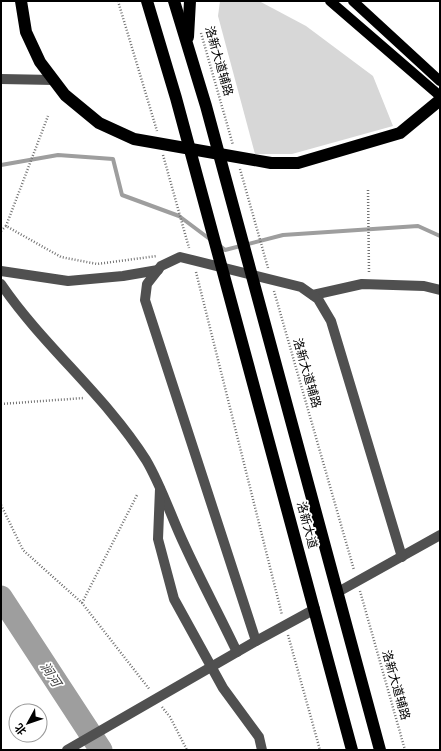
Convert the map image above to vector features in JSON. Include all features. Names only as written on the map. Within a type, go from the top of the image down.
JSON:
[{"type":"highway","points":[[21,1],[26,32],[40,62],[65,95],[99,123],[134,139],[271,163],[298,163],[400,133],[440,100]]},
{"type":"highway","name":"洛新大道","points":[[147,1],[176,98],[352,750]]},
{"type":"highway","name":"洛新大道","points":[[174,1],[206,106],[263,312],[380,750]]},
{"type":"highway","points":[[188,46],[190,1]]},
{"type":"main road","points":[[330,1],[440,96]]},
{"type":"main road","points":[[353,1],[440,81]]},
{"type":"street","points":[[1,79],[54,80]]},
{"type":"street","points":[[256,641],[145,300],[147,284],[161,266],[180,257],[302,286],[318,299],[331,321],[402,557]]},
{"type":"street","points":[[1,271],[68,281],[123,276],[158,270]]},
{"type":"street","points":[[1,284],[40,332],[98,397],[136,447],[160,485],[184,545],[234,654]]},
{"type":"street","points":[[313,295],[362,284],[424,286],[440,290]]},
{"type":"street","points":[[160,485],[158,539],[174,599],[223,688],[259,737],[262,750]]},
{"type":"street","points":[[338,592],[440,535]]},
{"type":"street","points":[[68,750],[256,641],[315,609]]},
{"type":"path","points":[[118,1],[158,134]]},
{"type":"path","name":"洛新大道辅路","points":[[200,30],[234,148]]},
{"type":"path","points":[[1,231],[6,226],[48,116]]},
{"type":"path","points":[[162,149],[191,256]]},
{"type":"path","points":[[238,163],[269,271]]},
{"type":"path","points":[[368,190],[369,265]]},
{"type":"path","points":[[6,226],[61,257],[97,264],[157,256],[170,261]]},
{"type":"path","points":[[195,271],[204,301],[285,626],[320,750]]},
{"type":"path","name":"洛新大道辅路","points":[[273,286],[405,750]]},
{"type":"path","points":[[1,404],[98,397]]},
{"type":"path","points":[[82,603],[136,496]]},
{"type":"path","points":[[1,505],[23,550],[82,603],[152,693]]},
{"type":"path","points":[[161,705],[170,717],[187,750]]},
{"type":"shaded area","points":[[220,1],[259,1],[306,26],[373,76],[393,126],[292,154],[255,154],[218,16]]},
{"type":"waterway","points":[[1,165],[58,155],[113,159],[122,195],[179,216],[211,240]]},
{"type":"waterway","points":[[219,245],[225,250],[283,235],[418,226],[440,236]]},
{"type":"waterway","name":"涧河","points":[[1,597],[101,750]]}]
